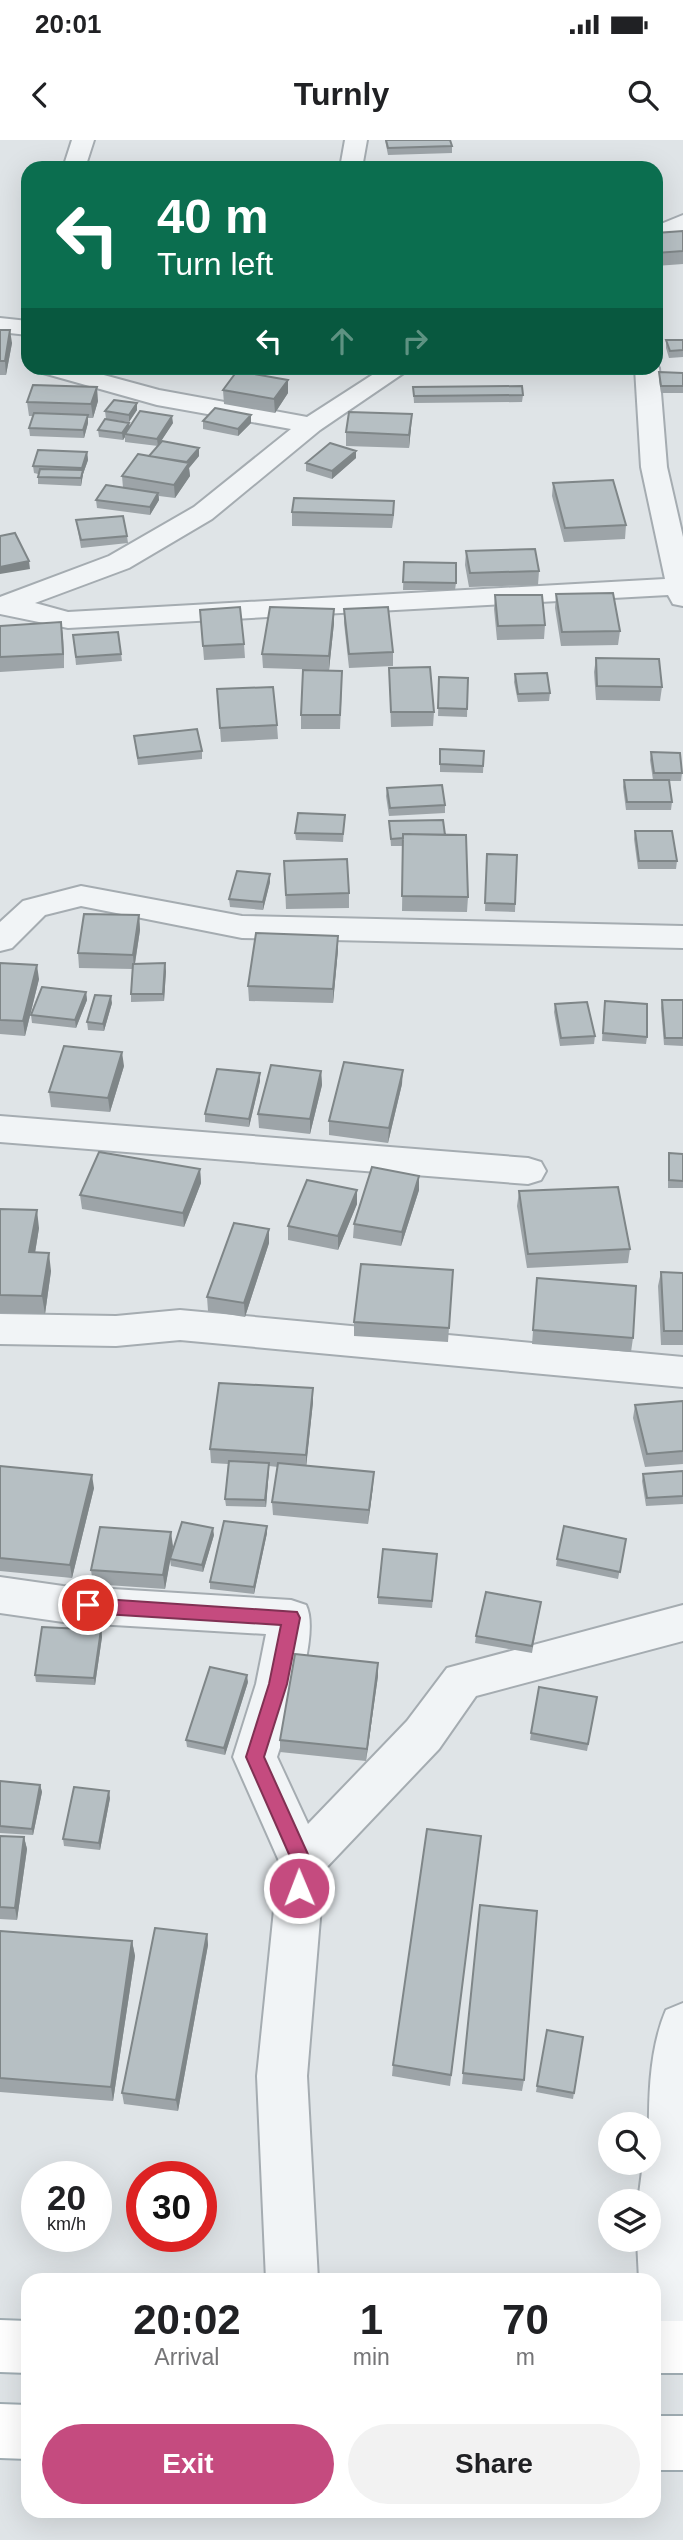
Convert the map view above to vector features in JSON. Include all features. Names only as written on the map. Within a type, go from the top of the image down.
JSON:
[{"type":"main road","points":[[0,2346],[21,2347]]},
{"type":"main road","points":[[0,2431],[21,2432]]},
{"type":"main road","points":[[661,2443],[683,2443]]},
{"type":"street","points":[[76,161],[83,140]]},
{"type":"street","points":[[352,161],[356,140]]},
{"type":"street","points":[[663,231],[683,222]]},
{"type":"street","points":[[0,325],[21,327]]},
{"type":"street","points":[[77,375],[157,397],[311,425]]},
{"type":"street","points":[[3,605],[119,562],[203,513],[311,425],[389,375]]},
{"type":"street","points":[[3,605],[68,620],[681,592],[654,467],[647,375]]},
{"type":"street","points":[[0,940],[33,908],[81,896],[242,927],[683,937]]},
{"type":"street","points":[[0,1129],[528,1171]]},
{"type":"street","points":[[0,1329],[116,1331],[180,1325],[683,1372]]},
{"type":"street","points":[[0,1595],[62,1604],[291,1618],[278,1684],[255,1757],[302,1861],[282,2076],[292,2273]]},
{"type":"street","points":[[302,1861],[423,1735],[462,1681],[683,1623]]},
{"type":"street","points":[[668,2347],[662,2214],[683,2026]]},
{"type":"building","points":[[386,140],[450,140],[452,146],[388,148]]},
{"type":"building","points":[[683,231],[683,251],[663,252],[663,232]]},
{"type":"building","points":[[0,330],[10,330],[5,361],[0,361]]},
{"type":"building","points":[[666,340],[683,340],[683,350],[670,351]]},
{"type":"building","points":[[663,372],[683,373],[683,386],[661,386],[659,375],[663,375]]},
{"type":"building","points":[[234,375],[260,375],[288,380],[274,399],[223,390]]},
{"type":"building","points":[[33,385],[97,387],[91,404],[27,402]]},
{"type":"building","points":[[522,386],[523,395],[414,396],[413,387]]},
{"type":"building","points":[[114,400],[137,403],[129,415],[105,411]]},
{"type":"building","points":[[215,408],[251,415],[238,429],[203,421]]},
{"type":"building","points":[[140,411],[172,416],[157,439],[125,434]]},
{"type":"building","points":[[349,412],[412,414],[409,435],[346,432]]},
{"type":"building","points":[[34,413],[88,415],[83,430],[29,428]]},
{"type":"building","points":[[105,419],[129,423],[122,433],[98,430]]},
{"type":"building","points":[[162,441],[199,448],[187,462],[149,456]]},
{"type":"building","points":[[330,443],[356,451],[332,471],[306,463]]},
{"type":"building","points":[[38,450],[87,452],[82,468],[33,466]]},
{"type":"building","points":[[138,454],[189,463],[174,485],[122,476]]},
{"type":"building","points":[[40,469],[83,470],[81,478],[38,477]]},
{"type":"building","points":[[613,480],[626,525],[565,528],[553,483]]},
{"type":"building","points":[[106,485],[158,493],[150,507],[96,500]]},
{"type":"building","points":[[294,498],[394,501],[393,515],[292,512]]},
{"type":"building","points":[[123,516],[127,536],[81,540],[76,520]]},
{"type":"building","points":[[15,533],[29,561],[0,567],[0,536]]},
{"type":"building","points":[[535,549],[539,571],[470,573],[466,551]]},
{"type":"building","points":[[404,562],[456,563],[456,583],[403,582]]},
{"type":"building","points":[[613,593],[620,631],[562,632],[556,594]]},
{"type":"building","points":[[495,595],[542,595],[545,625],[498,626]]},
{"type":"building","points":[[240,607],[244,644],[203,646],[200,610]]},
{"type":"building","points":[[270,607],[334,609],[329,656],[262,654]]},
{"type":"building","points":[[388,607],[393,652],[349,654],[344,609]]},
{"type":"building","points":[[61,622],[63,654],[0,657],[0,626]]},
{"type":"building","points":[[118,632],[121,654],[76,657],[73,635]]},
{"type":"building","points":[[596,658],[659,659],[662,687],[597,686]]},
{"type":"building","points":[[430,667],[434,712],[391,712],[389,668]]},
{"type":"building","points":[[303,670],[342,671],[340,715],[301,715]]},
{"type":"building","points":[[547,673],[550,693],[518,694],[515,674]]},
{"type":"building","points":[[439,677],[468,678],[467,709],[438,708]]},
{"type":"building","points":[[273,687],[277,725],[220,728],[217,689]]},
{"type":"building","points":[[197,729],[202,751],[138,758],[134,736]]},
{"type":"building","points":[[440,749],[484,751],[483,766],[440,764]]},
{"type":"building","points":[[651,752],[680,753],[682,773],[654,773]]},
{"type":"building","points":[[624,780],[669,780],[672,802],[627,802]]},
{"type":"building","points":[[442,785],[445,805],[390,808],[387,788]]},
{"type":"building","points":[[298,813],[345,815],[343,834],[295,833]]},
{"type":"building","points":[[443,820],[445,835],[403,834],[403,838],[391,839],[389,821]]},
{"type":"building","points":[[635,831],[672,831],[677,861],[639,861]]},
{"type":"building","points":[[403,834],[466,835],[468,897],[402,896]]},
{"type":"building","points":[[487,854],[517,855],[515,904],[485,903]]},
{"type":"building","points":[[347,859],[349,893],[286,895],[284,861]]},
{"type":"building","points":[[237,871],[270,874],[263,902],[229,899]]},
{"type":"building","points":[[84,914],[139,915],[133,955],[78,953]]},
{"type":"building","points":[[256,933],[338,936],[333,989],[248,986]]},
{"type":"building","points":[[0,963],[37,965],[23,1021],[0,1020]]},
{"type":"building","points":[[165,963],[163,994],[131,994],[133,964]]},
{"type":"building","points":[[42,987],[86,992],[75,1020],[31,1015]]},
{"type":"building","points":[[95,995],[111,996],[103,1024],[87,1022]]},
{"type":"building","points":[[662,1000],[683,1000],[683,1038],[665,1038]]},
{"type":"building","points":[[605,1001],[647,1004],[647,1037],[603,1033]]},
{"type":"building","points":[[587,1002],[595,1036],[561,1038],[555,1004]]},
{"type":"building","points":[[64,1046],[122,1052],[108,1098],[49,1092]]},
{"type":"building","points":[[344,1062],[403,1070],[389,1128],[329,1121]]},
{"type":"building","points":[[271,1065],[321,1071],[310,1119],[258,1114]]},
{"type":"building","points":[[217,1069],[260,1073],[249,1119],[205,1114]]},
{"type":"building","points":[[99,1152],[200,1169],[183,1213],[80,1195]]},
{"type":"building","points":[[669,1153],[683,1154],[683,1181],[669,1180]]},
{"type":"building","points":[[372,1167],[419,1176],[402,1232],[354,1224]]},
{"type":"building","points":[[307,1180],[357,1190],[338,1236],[288,1226]]},
{"type":"building","points":[[618,1187],[630,1249],[528,1254],[519,1191]]},
{"type":"building","points":[[0,1209],[37,1210],[29,1252],[49,1253],[42,1296],[0,1295]]},
{"type":"building","points":[[234,1223],[269,1229],[244,1303],[207,1297]]},
{"type":"building","points":[[361,1264],[453,1270],[449,1328],[354,1322]]},
{"type":"building","points":[[661,1272],[683,1273],[683,1331],[664,1331]]},
{"type":"building","points":[[537,1278],[636,1286],[633,1338],[533,1330]]},
{"type":"building","points":[[219,1383],[313,1388],[306,1455],[210,1449]]},
{"type":"building","points":[[683,1401],[683,1451],[647,1454],[635,1405]]},
{"type":"building","points":[[229,1461],[269,1463],[265,1500],[225,1499]]},
{"type":"building","points":[[278,1463],[374,1472],[369,1510],[272,1502]]},
{"type":"building","points":[[0,1466],[92,1475],[70,1565],[0,1558]]},
{"type":"building","points":[[683,1471],[683,1496],[647,1498],[643,1474]]},
{"type":"building","points":[[224,1521],[267,1526],[254,1587],[210,1582]]},
{"type":"building","points":[[182,1522],[213,1528],[202,1565],[170,1559]]},
{"type":"building","points":[[564,1526],[626,1539],[620,1572],[557,1559]]},
{"type":"building","points":[[100,1527],[171,1532],[163,1575],[91,1570]]},
{"type":"building","points":[[383,1549],[437,1554],[432,1601],[378,1597]]},
{"type":"building","points":[[486,1592],[541,1602],[532,1646],[476,1636]]},
{"type":"building","points":[[42,1627],[101,1630],[94,1678],[35,1675]]},
{"type":"building","points":[[295,1654],[378,1663],[367,1749],[280,1740]]},
{"type":"building","points":[[210,1667],[247,1675],[224,1748],[186,1740]]},
{"type":"building","points":[[539,1687],[597,1697],[588,1744],[531,1733]]},
{"type":"building","points":[[0,1781],[40,1785],[32,1829],[0,1826]]},
{"type":"building","points":[[74,1787],[109,1791],[99,1843],[63,1839]]},
{"type":"building","points":[[427,1829],[481,1836],[451,2075],[393,2065]]},
{"type":"building","points":[[0,1836],[24,1837],[15,1908],[0,1907]]},
{"type":"building","points":[[480,1905],[537,1911],[524,2080],[463,2073]]},
{"type":"building","points":[[155,1928],[207,1934],[176,2100],[122,2093]]},
{"type":"building","points":[[0,1931],[132,1941],[111,2087],[0,2078]]},
{"type":"building","points":[[547,2030],[583,2037],[574,2093],[537,2086]]},
{"type":"route","points":[[88,1605],[291,1618],[278,1684],[255,1757],[302,1861],[299,1888]]}]
